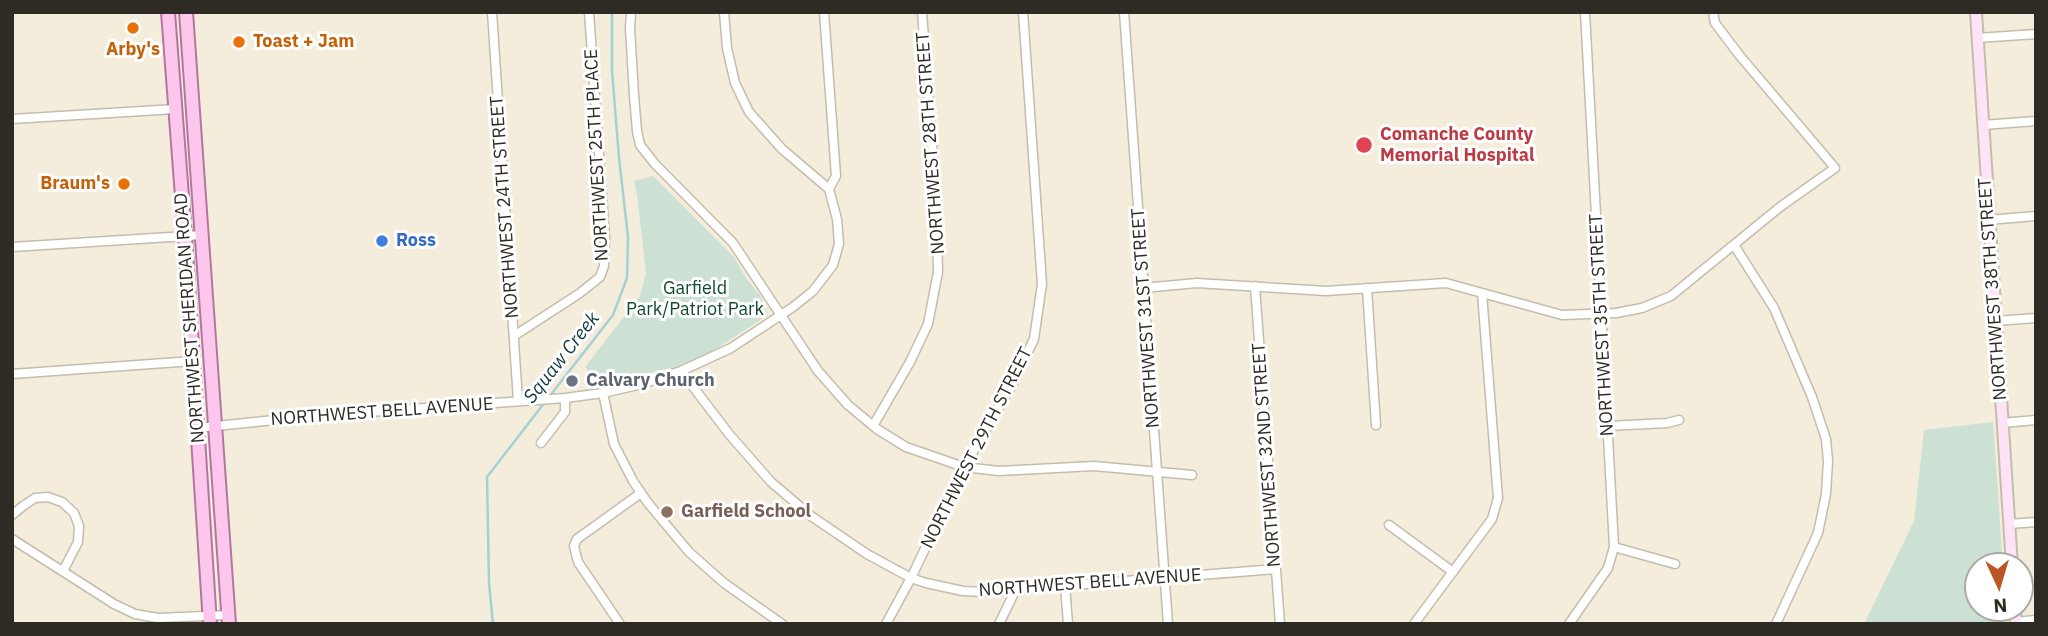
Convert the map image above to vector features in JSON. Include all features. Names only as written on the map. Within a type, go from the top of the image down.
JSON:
[{"type":"main road","name":"NORTHWEST SHERIDAN ROAD","points":[[168,12],[210,620]]},
{"type":"main road","name":"NORTHWEST SHERIDAN ROAD","points":[[186,12],[228,620]]},
{"type":"main road","name":"NORTHWEST 38TH STREET","points":[[1976,12],[2011,552]]},
{"type":"street","name":"NORTHWEST 24TH STREET","points":[[492,12],[518,401]]},
{"type":"street","name":"NORTHWEST 25TH PLACE","points":[[514,337],[580,293],[600,277],[604,266],[605,238],[589,12]]},
{"type":"street","points":[[631,12],[636,131],[640,145],[655,164],[733,243],[818,371],[848,405],[873,426],[906,447],[964,467],[999,471],[1094,466],[1192,475]]},
{"type":"street","points":[[681,370],[730,348],[813,291],[833,265],[839,244],[837,219],[828,189],[782,149],[749,112],[735,83],[727,48],[724,12]]},
{"type":"street","points":[[824,12],[836,176],[828,189]]},
{"type":"street","name":"NORTHWEST 28TH STREET","points":[[873,426],[910,362],[928,324],[938,272],[936,195],[922,12]]},
{"type":"street","name":"NORTHWEST 29TH STREET","points":[[886,624],[964,467],[1017,375],[1034,339],[1042,284],[1023,12]]},
{"type":"street","name":"NORTHWEST 31ST STREET","points":[[1124,12],[1168,624]]},
{"type":"street","name":"NORTHWEST 35TH STREET","points":[[1569,624],[1608,568],[1614,547],[1585,12]]},
{"type":"street","points":[[1143,288],[1197,283],[1326,291],[1446,283],[1562,315],[1616,313],[1642,308],[1671,296],[1780,207],[1835,168],[1740,56],[1715,23],[1713,12]]},
{"type":"street","points":[[1977,38],[2036,34]]},
{"type":"street","points":[[12,119],[175,109]]},
{"type":"street","points":[[1983,125],[2036,121]]},
{"type":"street","points":[[1988,220],[2036,216]]},
{"type":"street","points":[[12,247],[202,235]]},
{"type":"street","points":[[1734,245],[1774,308],[1812,397],[1826,439],[1826,494],[1818,533],[1776,624]]},
{"type":"street","name":"NORTHWEST 32ND STREET","points":[[1255,286],[1280,624]]},
{"type":"street","points":[[1367,288],[1376,425]]},
{"type":"street","points":[[1414,624],[1492,519],[1498,498],[1482,293]]},
{"type":"street","points":[[1995,321],[2036,318]]},
{"type":"street","points":[[12,374],[193,361]]},
{"type":"street","name":"NORTHWEST BELL AVENUE","points":[[197,428],[603,393],[642,384],[681,370],[771,482],[811,516],[867,554],[911,578],[963,591],[986,592],[1276,569]]},
{"type":"street","points":[[603,393],[614,444],[641,493],[689,552],[770,620],[782,624]]},
{"type":"street","points":[[541,443],[565,412],[561,398]]},
{"type":"street","points":[[1608,426],[1679,420]]},
{"type":"street","points":[[2002,423],[2036,420]]},
{"type":"street","points":[[620,624],[578,562],[574,546],[577,539],[641,493]]},
{"type":"street","points":[[12,515],[35,498],[62,502],[74,513],[79,526],[78,542],[63,571]]},
{"type":"street","points":[[2009,524],[2036,522]]},
{"type":"street","points":[[1389,525],[1453,572]]},
{"type":"street","points":[[12,540],[114,604],[135,614],[158,618],[228,620]]},
{"type":"street","points":[[1614,547],[1675,564]]},
{"type":"street","points":[[1065,586],[1068,624]]},
{"type":"street","points":[[999,624],[1016,589]]},
{"type":"street","points":[[2016,623],[2036,620]]},
{"type":"green space","name":"Garfield Park/Patriot Park","points":[[653,176],[734,257],[760,295],[768,315],[711,352],[679,366],[598,386],[585,367],[640,296],[646,273],[634,181]]},
{"type":"green space","points":[[1993,422],[2002,552],[1964,552],[1964,622],[2007,624],[1864,624],[1914,521],[1924,430]]},
{"type":"waterway","name":"Squaw Creek","points":[[549,397],[613,315],[627,278],[628,237],[612,70],[612,12]]},
{"type":"waterway","name":"Squaw Creek","points":[[493,624],[489,583],[487,477],[545,402]]},
{"type":"place","name":"Arby's","points":[[133,28]]},
{"type":"place","name":"Toast + Jam","points":[[239,42]]},
{"type":"place","name":"Comanche County Memorial Hospital","points":[[1364,145]]},
{"type":"place","name":"Braum's","points":[[124,184]]},
{"type":"place","name":"Ross","points":[[382,241]]},
{"type":"place","name":"Calvary Church","points":[[572,381]]},
{"type":"place","name":"Garfield School","points":[[667,512]]}]
